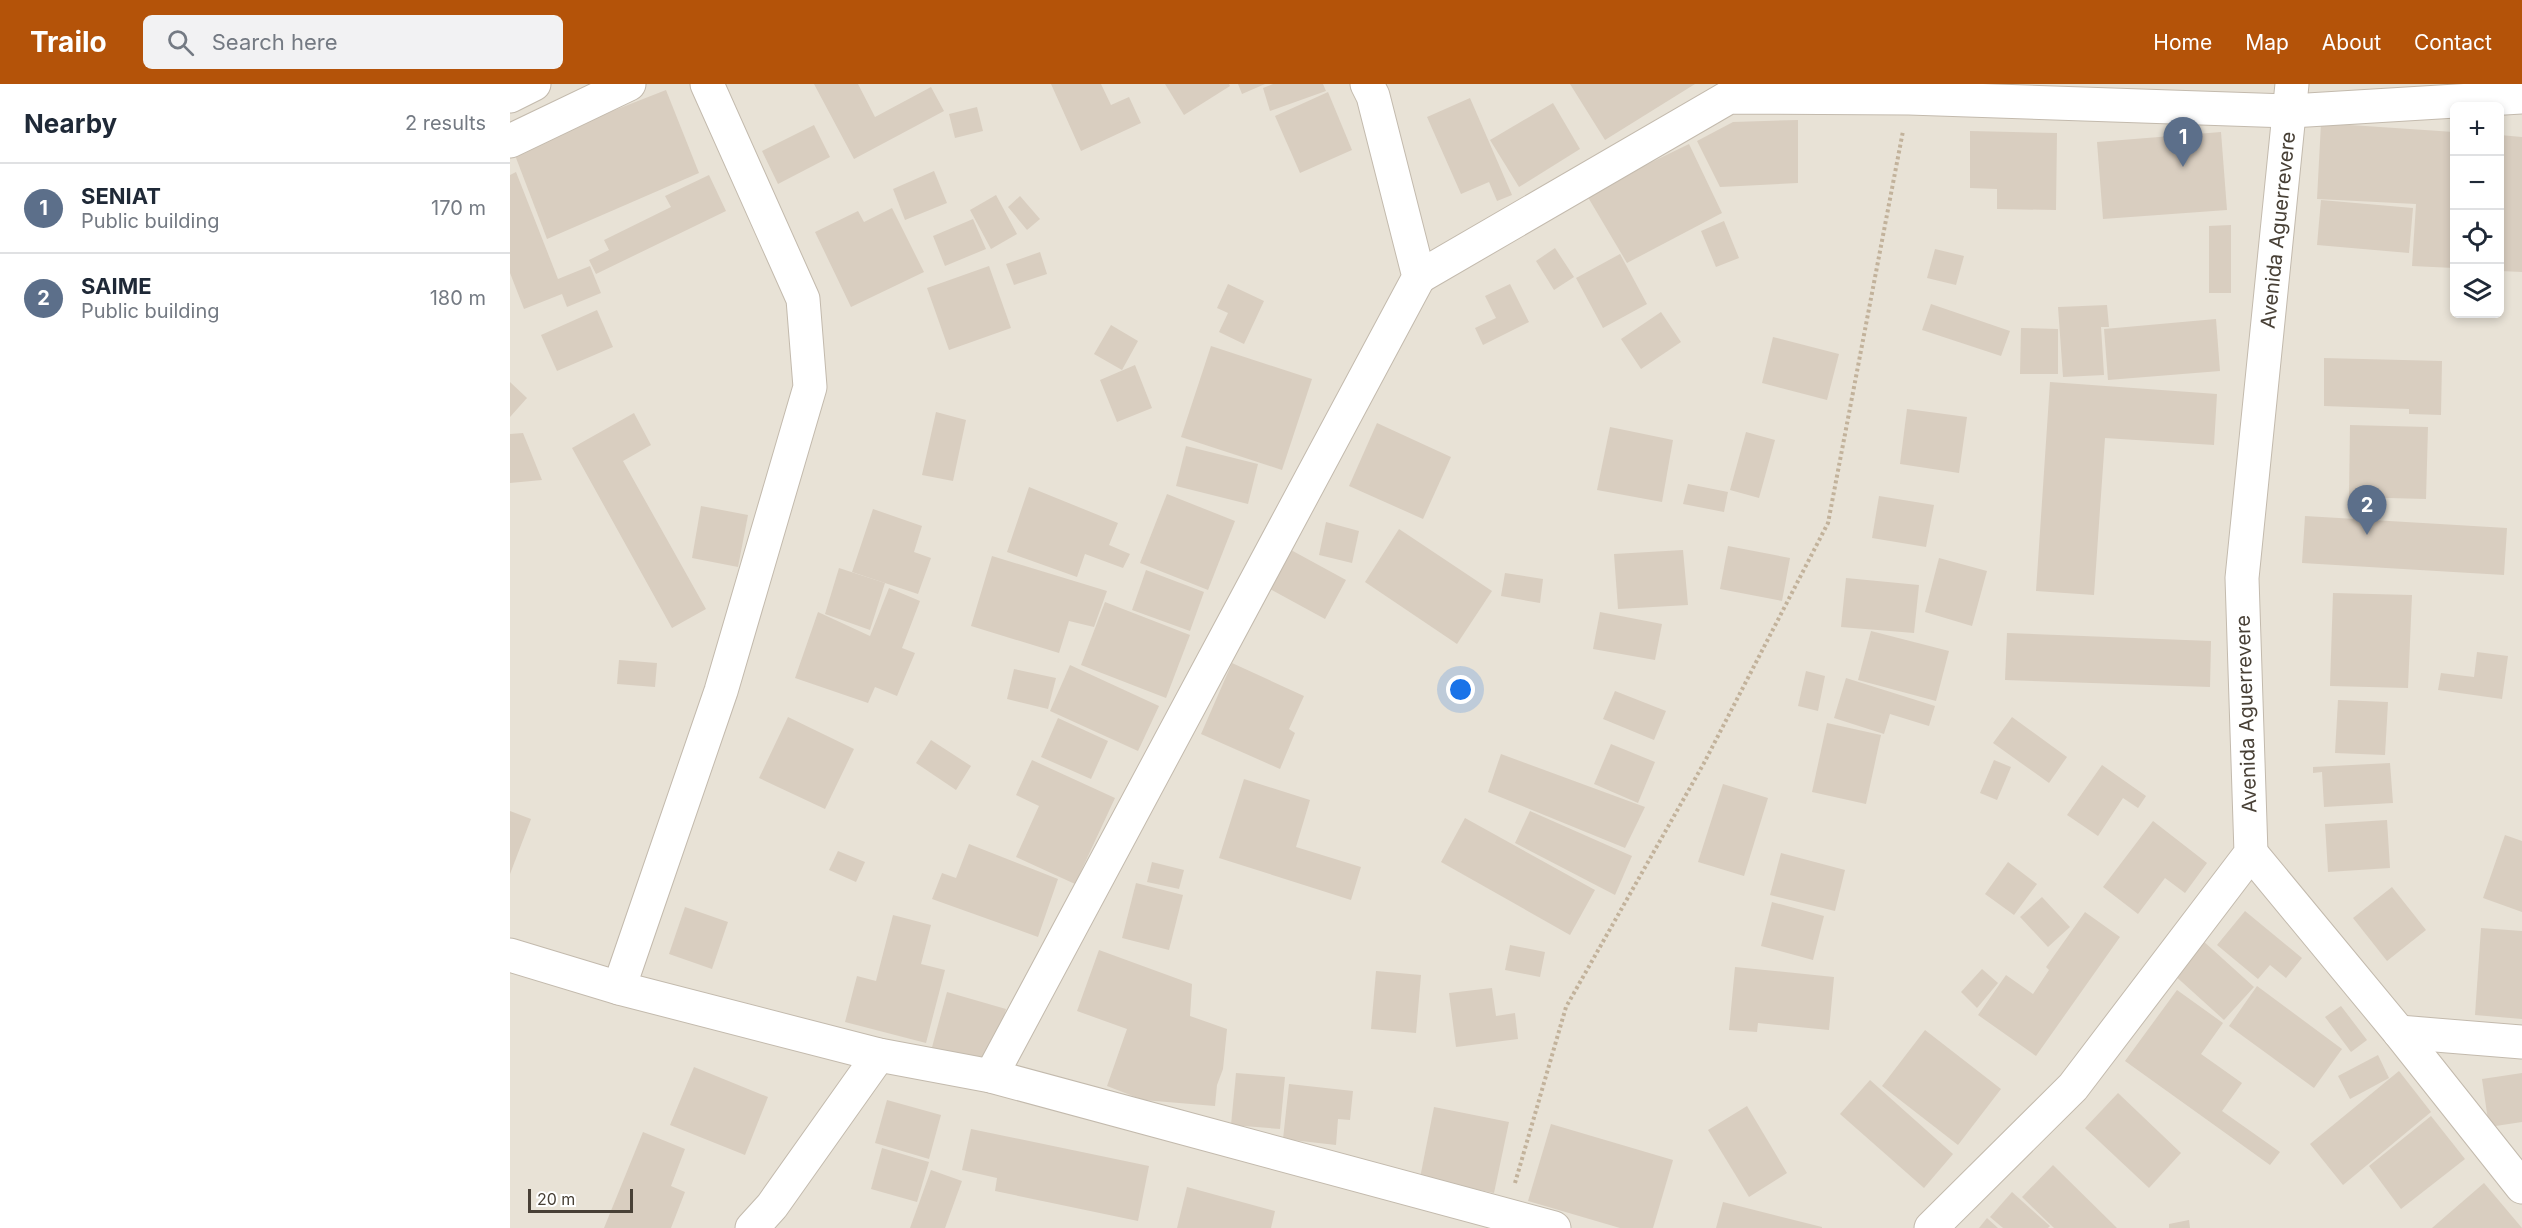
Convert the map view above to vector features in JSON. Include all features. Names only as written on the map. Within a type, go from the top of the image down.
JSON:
[{"type":"street","points":[[510,96],[534,84]]},
{"type":"street","points":[[510,141],[629,84]]},
{"type":"street","points":[[619,988],[721,691],[810,387],[802,299],[707,84]]},
{"type":"street","points":[[1367,84],[1373,96],[1419,277]]},
{"type":"street","points":[[991,1076],[1419,277],[1729,97],[2522,96]]},
{"type":"street","name":"Avenida Aguerrevere","points":[[2251,853],[2242,578],[2291,98]]},
{"type":"street","points":[[1931,1228],[2073,1087],[2251,853],[2399,1032],[2522,1187]]},
{"type":"street","points":[[510,955],[619,988],[879,1055],[991,1076],[1554,1228]]},
{"type":"street","points":[[2399,1032],[2522,1042]]},
{"type":"street","points":[[752,1228],[772,1206],[879,1055]]},
{"type":"path","points":[[1506,1215],[1566,1007],[1704,763],[1828,523],[1910,98]]},
{"type":"shaded area","points":[[510,84],[2522,84],[2522,1228],[510,1228]]},
{"type":"building","points":[[814,84],[858,84],[875,117],[931,87],[944,111],[854,159]]},
{"type":"building","points":[[1051,84],[1101,84],[1111,105],[1129,97],[1141,123],[1081,151]]},
{"type":"building","points":[[1165,84],[1229,84],[1230,86],[1184,115]]},
{"type":"building","points":[[1238,84],[1265,84],[1242,94]]},
{"type":"building","points":[[1273,84],[1323,84],[1326,91],[1270,111],[1263,88]]},
{"type":"building","points":[[1570,84],[1695,84],[1605,140]]},
{"type":"building","points":[[666,90],[699,173],[547,239],[513,150]]},
{"type":"building","points":[[1328,92],[1352,150],[1300,173],[1275,116]]},
{"type":"building","points":[[1470,98],[1512,195],[1497,201],[1489,182],[1461,194],[1427,117]]},
{"type":"building","points":[[1553,103],[1580,149],[1519,187],[1490,140]]},
{"type":"building","points":[[977,107],[983,131],[955,138],[949,114]]},
{"type":"building","points":[[1798,120],[1798,183],[1720,187],[1697,141],[1733,122]]},
{"type":"building","points":[[2321,123],[2450,132],[2450,268],[2412,266],[2416,204],[2317,199]]},
{"type":"building","points":[[814,125],[830,157],[778,184],[762,151]]},
{"type":"building","points":[[1970,131],[2057,133],[2056,210],[1997,209],[1997,189],[1970,188]]},
{"type":"building","points":[[2221,132],[2227,210],[2103,219],[2097,142]]},
{"type":"building","points":[[2504,135],[2522,137],[2522,272],[2504,271]]},
{"type":"building","points":[[1689,144],[1722,213],[1627,263],[1586,194]]},
{"type":"building","points":[[934,171],[947,203],[905,220],[893,189]]},
{"type":"building","points":[[516,172],[558,279],[590,266],[601,293],[567,307],[562,294],[524,309],[510,273],[510,175]]},
{"type":"building","points":[[709,175],[726,211],[596,274],[589,260],[609,250],[604,240],[671,207],[665,196]]},
{"type":"building","points":[[996,195],[1017,234],[991,249],[970,210]]},
{"type":"building","points":[[1020,196],[1040,219],[1027,230],[1008,207]]},
{"type":"building","points":[[2321,200],[2413,208],[2409,253],[2317,245]]},
{"type":"building","points":[[892,208],[924,272],[851,307],[815,232],[858,211],[864,222]]},
{"type":"building","points":[[973,219],[986,249],[945,266],[933,236]]},
{"type":"building","points":[[1724,221],[1739,258],[1716,267],[1701,231]]},
{"type":"building","points":[[2231,225],[2231,293],[2209,293],[2209,226]]},
{"type":"building","points":[[1555,248],[1574,277],[1554,290],[1536,261]]},
{"type":"building","points":[[1935,249],[1964,256],[1956,285],[1927,278]]},
{"type":"building","points":[[1040,252],[1047,274],[1014,285],[1006,264]]},
{"type":"building","points":[[1620,254],[1647,304],[1603,328],[1576,278]]},
{"type":"building","points":[[989,266],[1011,328],[949,350],[927,288]]},
{"type":"building","points":[[1228,284],[1264,301],[1244,344],[1219,332],[1228,313],[1217,308]]},
{"type":"building","points":[[1510,284],[1529,322],[1483,345],[1475,328],[1496,318],[1485,296]]},
{"type":"building","points":[[1931,304],[2010,331],[2001,356],[1922,330]]},
{"type":"building","points":[[2107,305],[2109,327],[2101,327],[2104,375],[2063,377],[2058,307]]},
{"type":"building","points":[[597,310],[613,347],[557,371],[541,335]]},
{"type":"building","points":[[1661,312],[1681,342],[1641,369],[1621,339]]},
{"type":"building","points":[[2216,319],[2220,371],[2108,380],[2104,329]]},
{"type":"building","points":[[1111,325],[1138,341],[1122,370],[1094,354]]},
{"type":"building","points":[[2021,328],[2058,329],[2058,374],[2020,374]]},
{"type":"building","points":[[1773,337],[1839,354],[1827,400],[1762,383]]},
{"type":"building","points":[[1211,346],[1312,379],[1282,470],[1181,437]]},
{"type":"building","points":[[2324,358],[2442,361],[2441,415],[2409,414],[2409,409],[2324,406]]},
{"type":"building","points":[[1135,365],[1152,408],[1117,422],[1100,380]]},
{"type":"building","points":[[510,382],[527,398],[510,417]]},
{"type":"building","points":[[2050,382],[2217,394],[2214,445],[2105,438],[2094,595],[2036,591]]},
{"type":"building","points":[[1907,409],[1967,417],[1959,473],[1900,464]]},
{"type":"building","points":[[936,412],[966,420],[953,481],[922,475]]},
{"type":"building","points":[[634,413],[651,445],[623,461],[706,609],[672,628],[572,448]]},
{"type":"building","points":[[1377,423],[1451,457],[1423,519],[1349,486]]},
{"type":"building","points":[[2350,425],[2428,427],[2426,499],[2349,497]]},
{"type":"building","points":[[1610,427],[1673,440],[1662,502],[1597,490]]},
{"type":"building","points":[[1746,432],[1775,440],[1759,498],[1730,490]]},
{"type":"building","points":[[523,433],[542,480],[510,483],[510,434]]},
{"type":"building","points":[[1186,446],[1258,464],[1248,504],[1176,486]]},
{"type":"building","points":[[1688,484],[1728,492],[1724,512],[1683,504]]},
{"type":"building","points":[[1029,487],[1118,523],[1109,545],[1130,554],[1123,568],[1085,554],[1077,577],[1007,552]]},
{"type":"building","points":[[1167,494],[1235,521],[1208,590],[1140,563]]},
{"type":"building","points":[[1879,496],[1934,505],[1926,547],[1872,538]]},
{"type":"building","points":[[701,506],[748,515],[738,567],[692,558]]},
{"type":"building","points":[[873,509],[922,526],[914,552],[931,558],[918,594],[852,572]]},
{"type":"building","points":[[2305,516],[2507,528],[2504,575],[2302,563]]},
{"type":"building","points":[[1326,522],[1359,531],[1352,563],[1319,555]]},
{"type":"building","points":[[1399,529],[1492,591],[1457,644],[1365,582]]},
{"type":"building","points":[[1728,546],[1790,558],[1782,601],[1720,589]]},
{"type":"building","points":[[1291,550],[1346,580],[1325,619],[1270,589]]},
{"type":"building","points":[[1683,550],[1688,605],[1618,609],[1614,554]]},
{"type":"building","points":[[992,556],[1107,591],[1094,627],[1069,621],[1059,653],[971,626]]},
{"type":"building","points":[[1939,558],[1987,571],[1972,626],[1925,612]]},
{"type":"building","points":[[839,568],[885,583],[870,630],[825,614]]},
{"type":"building","points":[[1146,570],[1204,592],[1190,631],[1132,610]]},
{"type":"building","points":[[1505,573],[1543,579],[1540,603],[1501,596]]},
{"type":"building","points":[[1846,578],[1919,585],[1914,633],[1841,627]]},
{"type":"building","points":[[889,588],[920,601],[902,648],[915,653],[897,696],[875,687],[868,703],[795,678],[818,612],[870,636]]},
{"type":"building","points":[[2333,593],[2412,595],[2408,688],[2330,686]]},
{"type":"building","points":[[1105,602],[1190,635],[1166,698],[1081,665]]},
{"type":"building","points":[[1600,612],[1662,624],[1655,660],[1593,649]]},
{"type":"building","points":[[1871,631],[1949,651],[1936,701],[1858,680]]},
{"type":"building","points":[[2007,633],[2211,641],[2210,687],[2005,680]]},
{"type":"building","points":[[2477,652],[2508,656],[2502,699],[2438,690],[2441,673],[2474,677]]},
{"type":"building","points":[[619,660],[657,663],[655,687],[617,684]]},
{"type":"building","points":[[1232,663],[1304,696],[1289,729],[1295,733],[1280,769],[1201,734]]},
{"type":"building","points":[[1070,665],[1159,706],[1138,751],[1050,711]]},
{"type":"building","points":[[1014,669],[1056,678],[1048,709],[1007,699]]},
{"type":"building","points":[[1806,671],[1825,676],[1818,711],[1798,706]]},
{"type":"building","points":[[1846,678],[1935,706],[1929,726],[1890,714],[1884,734],[1834,718]]},
{"type":"building","points":[[1615,691],[1666,711],[1654,740],[1603,719]]},
{"type":"building","points":[[2338,700],[2388,702],[2385,755],[2335,753]]},
{"type":"building","points":[[788,717],[854,749],[825,809],[759,778]]},
{"type":"building","points":[[2012,717],[2067,757],[2049,783],[1993,743]]},
{"type":"building","points":[[1058,718],[1108,741],[1091,779],[1041,757]]},
{"type":"building","points":[[1827,723],[1881,735],[1866,804],[1812,792]]},
{"type":"building","points":[[931,740],[971,766],[956,790],[916,763]]},
{"type":"building","points":[[1611,744],[1655,762],[1638,803],[1594,784]]},
{"type":"building","points":[[1501,754],[1645,807],[1625,848],[1488,792]]},
{"type":"building","points":[[1032,760],[1115,798],[1075,884],[1016,857],[1039,806],[1016,795]]},
{"type":"building","points":[[1994,760],[2011,767],[1997,800],[1980,793]]},
{"type":"building","points":[[2390,763],[2393,803],[2324,807],[2322,772],[2313,773],[2313,767]]},
{"type":"building","points":[[2102,765],[2146,796],[2138,808],[2123,798],[2098,836],[2067,815]]},
{"type":"building","points":[[1244,779],[1310,800],[1296,847],[1361,867],[1351,900],[1219,858]]},
{"type":"building","points":[[1723,784],[1768,798],[1744,876],[1698,862]]},
{"type":"building","points":[[510,811],[531,819],[510,874]]},
{"type":"building","points":[[1530,811],[1632,856],[1615,895],[1515,843]]},
{"type":"building","points":[[1465,818],[1595,890],[1570,935],[1441,862]]},
{"type":"building","points":[[2387,820],[2390,868],[2328,872],[2325,824]]},
{"type":"building","points":[[2153,821],[2207,863],[2185,893],[2165,878],[2138,914],[2103,887]]},
{"type":"building","points":[[2505,835],[2522,841],[2522,912],[2483,898]]},
{"type":"building","points":[[969,844],[1058,879],[1038,937],[932,899],[942,873],[956,878]]},
{"type":"building","points":[[838,851],[865,862],[856,882],[829,870]]},
{"type":"building","points":[[1781,853],[1845,870],[1835,911],[1770,895]]},
{"type":"building","points":[[1152,862],[1184,870],[1179,889],[1147,882]]},
{"type":"building","points":[[2008,862],[2037,884],[2014,915],[1985,894]]},
{"type":"building","points":[[1136,883],[1183,895],[1169,950],[1122,938]]},
{"type":"building","points":[[2392,887],[2426,930],[2387,961],[2353,918]]},
{"type":"building","points":[[2042,897],[2070,927],[2048,947],[2020,917]]},
{"type":"building","points":[[1772,902],[1824,916],[1813,960],[1761,946]]},
{"type":"building","points":[[685,907],[728,922],[712,969],[669,954]]},
{"type":"building","points":[[2245,911],[2302,958],[2286,978],[2270,965],[2258,979],[2217,945]]},
{"type":"building","points":[[2085,912],[2120,937],[2036,1056],[1978,1015],[2006,975],[2033,994],[2049,970],[2046,967]]},
{"type":"building","points":[[893,915],[931,925],[921,964],[945,970],[926,1043],[845,1022],[857,976],[876,981]]},
{"type":"building","points":[[2481,928],[2522,931],[2522,1019],[2475,1015]]},
{"type":"building","points":[[2202,940],[2254,987],[2224,1020],[2172,973]]},
{"type":"building","points":[[1510,945],[1545,952],[1540,977],[1505,970]]},
{"type":"building","points":[[1099,950],[1192,984],[1190,1016],[1227,1029],[1223,1069],[1217,1085],[1215,1106],[1143,1100],[1107,1086],[1127,1029],[1077,1011]]},
{"type":"building","points":[[1735,967],[1834,977],[1829,1030],[1758,1023],[1757,1032],[1729,1030]]},
{"type":"building","points":[[1982,969],[1998,983],[1977,1008],[1961,992]]},
{"type":"building","points":[[1376,971],[1421,975],[1416,1033],[1371,1029]]},
{"type":"building","points":[[2257,986],[2342,1049],[2314,1088],[2229,1026]]},
{"type":"building","points":[[1492,988],[1496,1016],[1515,1013],[1518,1039],[1456,1047],[1449,993]]},
{"type":"building","points":[[2177,990],[2223,1023],[2201,1054],[2242,1083],[2222,1111],[2280,1152],[2270,1165],[2125,1061]]},
{"type":"building","points":[[947,992],[1006,1009],[990,1068],[931,1051]]},
{"type":"building","points":[[2341,1006],[2367,1040],[2351,1052],[2325,1017]]},
{"type":"building","points":[[1925,1030],[2001,1089],[1958,1145],[1882,1086]]},
{"type":"building","points":[[2378,1055],[2389,1078],[2350,1099],[2338,1076]]},
{"type":"building","points":[[694,1067],[768,1097],[745,1155],[670,1125]]},
{"type":"building","points":[[2399,1071],[2431,1112],[2343,1185],[2310,1144]]},
{"type":"building","points":[[1236,1073],[1285,1077],[1280,1129],[1231,1125]]},
{"type":"building","points":[[2522,1073],[2522,1122],[2489,1127],[2482,1079]]},
{"type":"building","points":[[1870,1080],[1953,1154],[1924,1188],[1840,1114]]},
{"type":"building","points":[[1289,1084],[1353,1091],[1350,1120],[1338,1119],[1336,1145],[1283,1139]]},
{"type":"building","points":[[2118,1093],[2181,1153],[2149,1188],[2085,1128]]},
{"type":"building","points":[[887,1100],[941,1115],[929,1159],[875,1143]]},
{"type":"building","points":[[1747,1106],[1787,1173],[1749,1197],[1708,1130]]},
{"type":"building","points":[[1434,1107],[1509,1122],[1494,1193],[1420,1178]]},
{"type":"building","points":[[2431,1116],[2465,1159],[2401,1209],[2369,1166]]},
{"type":"building","points":[[1551,1124],[1673,1160],[1653,1228],[1620,1228],[1528,1201]]},
{"type":"building","points":[[971,1129],[1149,1166],[1138,1221],[995,1191],[997,1178],[962,1170]]},
{"type":"building","points":[[643,1132],[685,1149],[671,1186],[685,1192],[671,1228],[604,1228]]},
{"type":"building","points":[[882,1148],[929,1162],[917,1202],[871,1189]]},
{"type":"building","points":[[2053,1165],[2117,1228],[2054,1228],[2022,1197]]},
{"type":"building","points":[[931,1170],[962,1181],[945,1228],[910,1228]]},
{"type":"building","points":[[2484,1183],[2522,1228],[2432,1228]]},
{"type":"building","points":[[1187,1187],[1275,1211],[1271,1228],[1177,1228]]},
{"type":"building","points":[[2012,1192],[2050,1226],[2048,1228],[2003,1228],[1990,1217]]},
{"type":"building","points":[[1723,1202],[1822,1227],[1822,1228],[1716,1228]]},
{"type":"building","points":[[1987,1218],[1998,1228],[1979,1228]]},
{"type":"building","points":[[2189,1220],[2190,1228],[2169,1228],[2169,1224]]},
{"type":"place","name":"SENIAT","points":[[2183,167]]},
{"type":"place","name":"SAIME","points":[[2367,535]]}]
